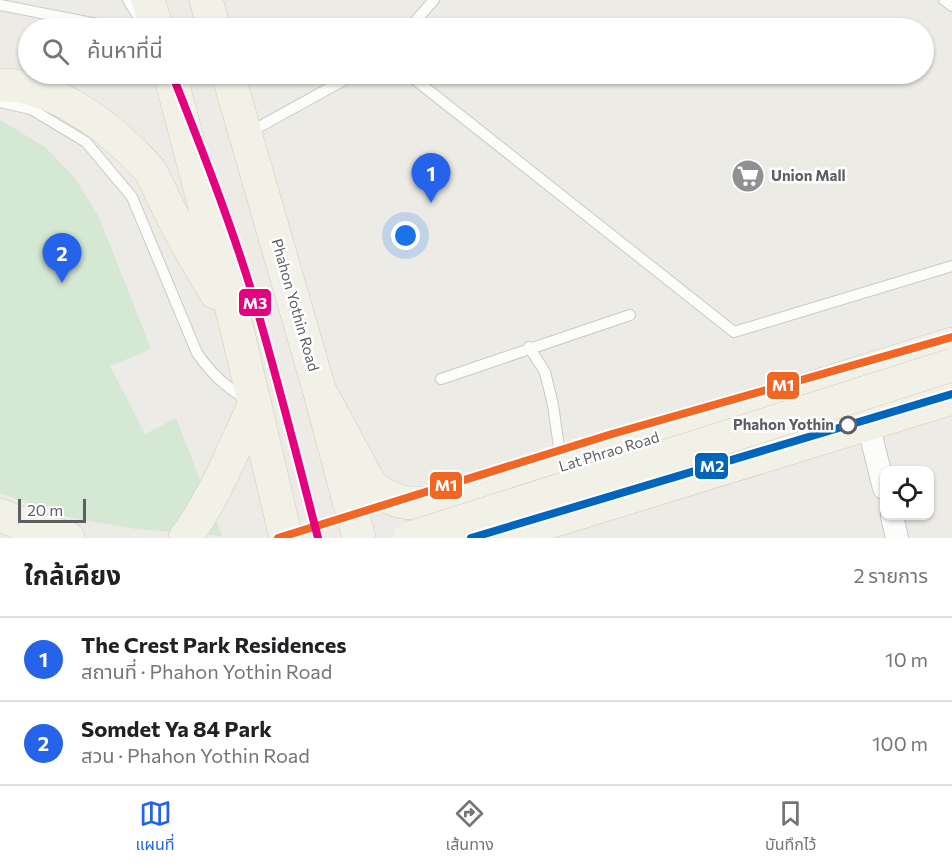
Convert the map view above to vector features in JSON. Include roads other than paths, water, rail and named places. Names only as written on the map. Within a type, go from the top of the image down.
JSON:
[{"type":"main road","points":[[148,0],[154,18]]},
{"type":"main road","points":[[206,0],[211,18]]},
{"type":"main road","points":[[169,84],[236,325],[281,529]]},
{"type":"main road","name":"Phahon Yothin Road","points":[[231,84],[319,389],[359,538]]},
{"type":"main road","points":[[0,85],[29,89],[76,108],[101,125],[150,170],[202,271],[236,325]]},
{"type":"main road","name":"Lat Phrao Road","points":[[319,389],[370,484],[380,494],[410,504],[426,504],[456,499],[562,467],[952,344]]},
{"type":"main road","points":[[410,538],[952,365]]},
{"type":"main road","points":[[491,488],[480,504],[479,517],[487,528],[500,537],[952,398]]},
{"type":"main road","points":[[185,538],[198,522],[255,404]]},
{"type":"main road","points":[[0,515],[68,538]]},
{"type":"street","points":[[868,424],[880,469]]},
{"type":"street","points":[[892,520],[897,538]]},
{"type":"lane","points":[[128,0],[140,18]]},
{"type":"lane","points":[[419,18],[434,0]]},
{"type":"lane","points":[[944,0],[952,6]]},
{"type":"lane","points":[[0,5],[66,18]]},
{"type":"lane","points":[[246,134],[337,84]]},
{"type":"lane","points":[[421,84],[734,332],[952,266]]},
{"type":"lane","points":[[0,102],[31,108],[86,142],[132,197],[197,353],[218,380],[255,404]]},
{"type":"lane","points":[[441,379],[529,347],[630,315]]},
{"type":"lane","points":[[529,347],[545,372],[553,405],[562,467]]},
{"type":"place","name":"Union Mall","points":[[748,176]]},
{"type":"place","name":"The Crest Park Residences","points":[[431,203]]},
{"type":"place","name":"Somdet Ya 84 Park","points":[[62,283]]},
{"type":"place","name":"Phahon Yothin","points":[[848,425]]}]
